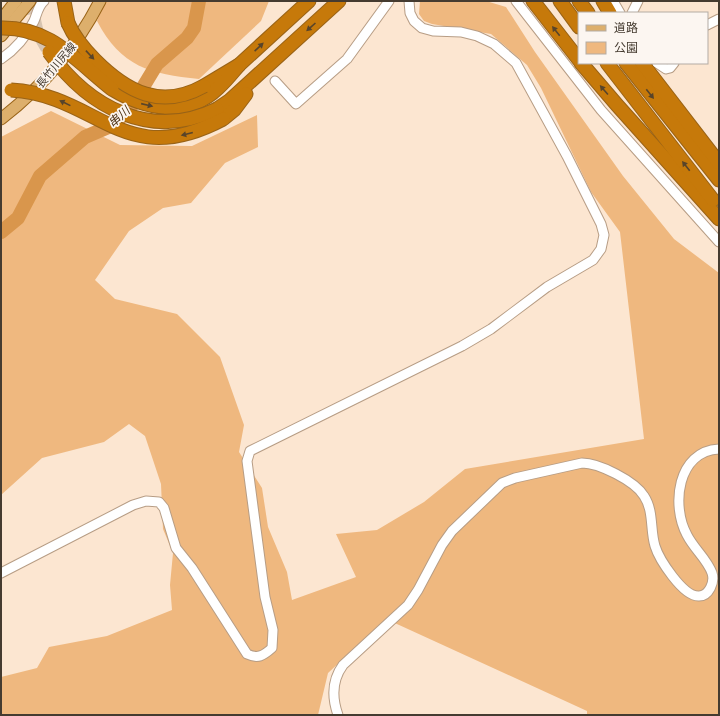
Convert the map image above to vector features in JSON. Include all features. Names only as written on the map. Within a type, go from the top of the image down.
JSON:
[{"type":"highway","points":[[63,1],[68,22],[77,39],[108,72],[132,89],[150,96],[165,97],[207,90]]},
{"type":"highway","points":[[49,52],[70,77],[88,93],[117,111],[137,119],[157,122],[176,122],[234,110],[262,71],[339,1]]},
{"type":"highway","points":[[323,16],[347,1]]},
{"type":"highway","points":[[533,1],[578,59]]},
{"type":"highway","points":[[560,1],[578,25]]},
{"type":"highway","points":[[579,1],[587,12]]},
{"type":"highway","points":[[604,1],[610,12]]},
{"type":"highway","points":[[1,28],[26,30],[47,38],[64,48],[112,89],[141,104],[162,108],[178,107],[207,90],[239,65],[307,2]]},
{"type":"highway","points":[[582,64],[719,219]]},
{"type":"highway","points":[[608,64],[719,207]]},
{"type":"highway","points":[[627,64],[719,180]]},
{"type":"highway","points":[[643,64],[719,163]]},
{"type":"highway","points":[[6,90],[33,91],[54,98],[116,128],[148,137],[167,138],[187,135],[202,130],[220,114]]},
{"type":"main road","points":[[1,20],[16,1]]},
{"type":"main road","points":[[1,36],[30,1]]},
{"type":"main road","name":"長竹川尻線","points":[[1,119],[28,97],[55,68],[77,40],[100,1]]},
{"type":"street","points":[[1,59],[23,39],[31,26],[40,5],[44,1]]},
{"type":"street","points":[[275,81],[296,104],[347,59],[389,1]]},
{"type":"street","points":[[1,573],[133,505],[146,501],[159,502],[164,508],[176,548],[192,568],[247,654],[254,658],[263,656],[272,648],[273,630],[265,597],[247,461],[250,451],[462,346],[491,329],[547,286],[588,264],[597,256],[604,242],[601,224],[567,156],[516,63],[494,44],[477,36],[461,32],[433,31],[422,28],[414,21],[410,13],[409,1]]},
{"type":"street","points":[[516,1],[601,110],[719,242]]},
{"type":"street","points":[[613,1],[619,12]]},
{"type":"street","points":[[632,12],[638,1]]},
{"type":"street","points":[[708,24],[719,19]]},
{"type":"street","points":[[659,64],[666,68],[670,68],[673,64]]},
{"type":"street","points":[[338,715],[335,706],[334,685],[336,677],[343,665],[408,605],[418,590],[442,545],[452,531],[502,483],[515,478],[582,463],[592,463],[604,466],[636,487],[644,496],[650,508],[655,545],[659,557],[682,589],[690,595],[698,596],[706,594],[712,586],[712,575],[708,565],[687,535],[682,521],[680,505],[681,481],[685,469],[696,457],[719,449]]},
{"type":"green space","points":[[105,1],[269,1],[261,21],[199,79],[152,71],[127,58],[116,49],[97,21]]},
{"type":"green space","points":[[420,1],[486,1],[506,7],[535,52],[623,176],[674,239],[719,273],[719,715],[587,715],[587,711],[386,619],[328,673],[318,715],[1,715],[1,677],[37,668],[49,647],[107,636],[172,610],[170,585],[173,553],[163,529],[161,484],[145,436],[129,424],[104,442],[42,458],[1,495],[1,137],[51,111],[120,145],[192,146],[257,115],[258,147],[225,163],[191,203],[163,208],[129,231],[95,280],[115,299],[177,314],[220,357],[244,425],[239,452],[262,488],[268,527],[287,572],[292,600],[356,577],[336,534],[377,530],[424,502],[465,469],[644,439],[620,232],[591,192],[541,88],[527,65],[491,34],[432,24],[424,21],[419,14]]},
{"type":"waterway","name":"串川","points":[[1,232],[18,218],[40,176],[85,137],[113,125],[131,107],[157,64],[187,38],[194,28],[199,1]]},
{"type":"tunnel","points":[[30,1],[37,31],[49,52]]}]
